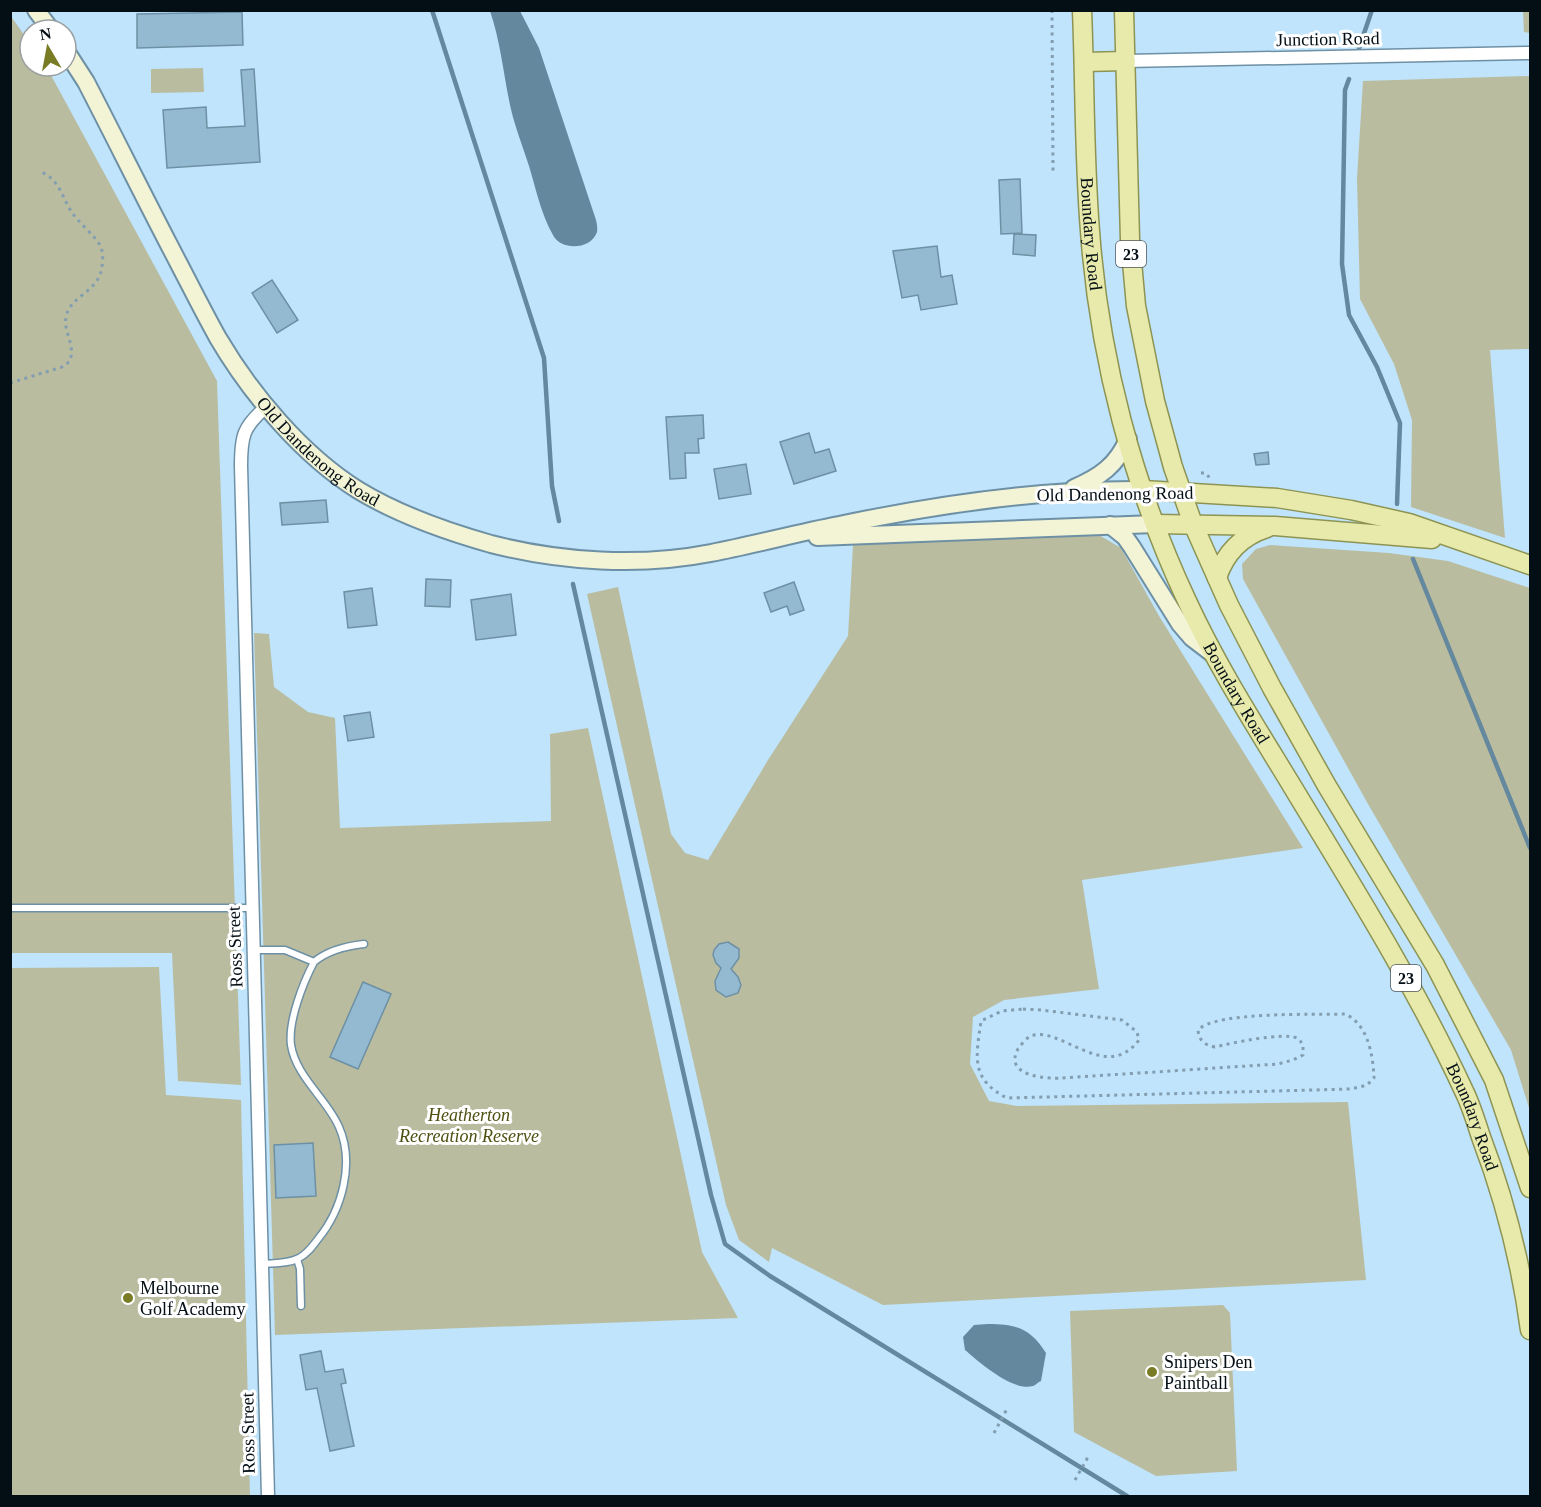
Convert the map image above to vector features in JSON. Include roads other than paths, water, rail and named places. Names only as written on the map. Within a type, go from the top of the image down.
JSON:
[{"type":"main road","name":"Boundary Road","points":[[1082,10],[1089,231],[1095,284],[1103,335],[1143,490],[1176,576],[1213,654],[1410,986],[1465,1093],[1500,1188],[1525,1290],[1530,1330]]},
{"type":"main road","name":"Boundary Road","points":[[1124,10],[1130,240],[1136,306],[1155,401],[1193,524],[1247,642],[1322,777],[1435,964],[1494,1080],[1530,1188]]},
{"type":"main road","points":[[1084,62],[1126,61]]},
{"type":"main road","name":"Old Dandenong Road","points":[[78,70],[91,91],[218,338],[266,407],[323,463],[357,489],[401,512],[459,535],[550,556],[607,560],[654,560],[710,554],[893,515],[1020,496],[1065,492],[1182,491],[1265,497],[1323,505],[1399,521],[1530,566]]},
{"type":"main road","points":[[1065,492],[1096,478],[1109,469],[1120,455],[1128,439]]},
{"type":"main road","name":"Old Dandenong Road","points":[[768,540],[1110,525],[1193,524],[1275,526],[1460,541]]},
{"type":"main road","points":[[1110,525],[1125,537],[1180,624],[1213,654]]},
{"type":"main road","points":[[1217,578],[1225,558],[1234,548],[1254,533],[1275,526]]},
{"type":"street","name":"Junction Road","points":[[1126,61],[1530,53]]},
{"type":"street","name":"Ross Street","points":[[266,407],[246,426],[241,442],[268,1497]]},
{"type":"lane","points":[[10,908],[252,908]]},
{"type":"lane","points":[[263,1264],[297,1259],[311,1248],[332,1220],[342,1190],[345,1153],[339,1127],[297,1064],[291,1045],[291,1031],[295,1012],[314,962],[338,949],[364,944]]},
{"type":"lane","points":[[254,951],[285,950],[314,962]]},
{"type":"lane","points":[[297,1259],[300,1269],[301,1306]]},
{"type":"water","points":[[490,11],[520,11],[539,48],[597,223],[594,238],[583,245],[562,244],[553,235],[545,219],[513,116]]},
{"type":"water","points":[[974,1325],[1007,1325],[1021,1329],[1034,1338],[1046,1353],[1041,1381],[1033,1386],[1016,1385],[997,1375],[965,1350],[963,1337]]},
{"type":"waterway","points":[[432,10],[544,358],[552,486],[559,521]]},
{"type":"waterway","points":[[1359,48],[1372,10]]},
{"type":"waterway","points":[[1349,79],[1345,90],[1342,264],[1349,315],[1377,367],[1400,423],[1397,504]]},
{"type":"waterway","points":[[1413,559],[1530,848]]},
{"type":"waterway","points":[[573,584],[711,1195],[725,1244],[770,1276],[1127,1496]]},
{"type":"place","name":"Melbourne Golf Academy","points":[[128,1298]]},
{"type":"place","name":"Snipers Den Paintball","points":[[1152,1372]]},
{"type":"park label","name":"Heatherton Recreation Reserve","points":[[469,1125]]}]
